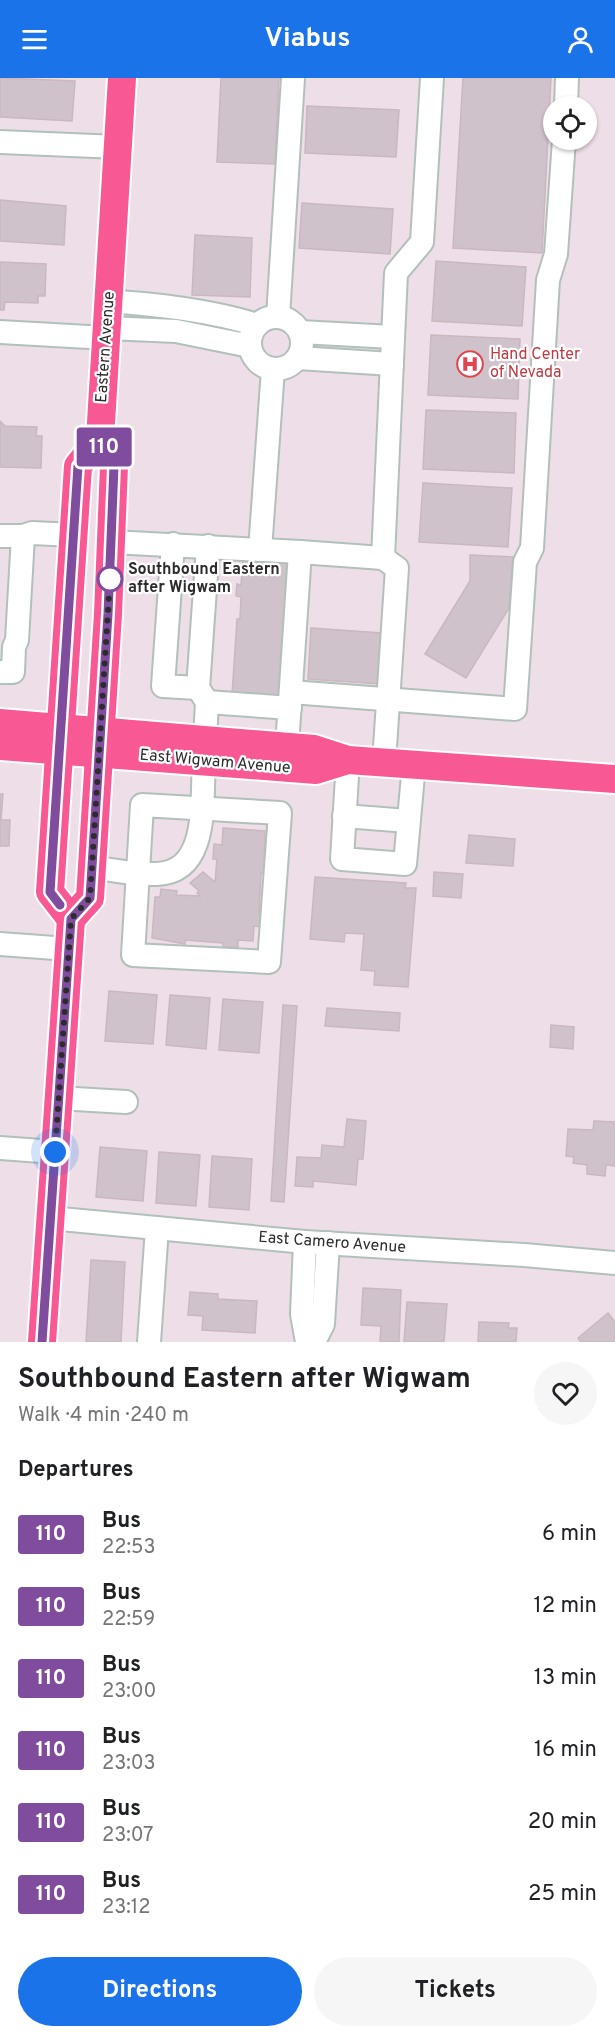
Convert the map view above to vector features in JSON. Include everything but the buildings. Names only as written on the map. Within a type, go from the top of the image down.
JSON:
[{"type":"main road","name":"Eastern Avenue","points":[[100,439],[122,78]]},
{"type":"main road","points":[[42,1342],[71,919],[90,898],[92,867],[81,740],[74,535],[78,466],[100,439],[114,466],[112,542],[81,740],[50,892],[71,919]]},
{"type":"main road","points":[[0,723],[81,740]]},
{"type":"main road","points":[[0,746],[81,740]]},
{"type":"main road","name":"East Wigwam Avenue","points":[[81,740],[204,751],[316,770],[348,760]]},
{"type":"main road","name":"East Wigwam Avenue","points":[[204,751],[287,746],[314,749],[348,760],[615,779]]},
{"type":"street","points":[[279,317],[293,78]]},
{"type":"street","points":[[383,558],[396,273],[422,242],[432,78]]},
{"type":"street","points":[[566,96],[567,78]]},
{"type":"street","points":[[0,142],[118,147]]},
{"type":"street","points":[[172,544],[163,686],[203,695],[290,700],[388,699],[515,709],[525,562],[531,548],[548,280],[556,254],[563,150]]},
{"type":"street","points":[[279,317],[290,321],[300,332],[302,348],[298,358],[290,366],[273,369],[256,361],[253,336],[267,318],[279,317]]},
{"type":"street","points":[[0,332],[107,322],[176,331],[253,336]]},
{"type":"street","points":[[300,332],[393,337]]},
{"type":"street","points":[[298,358],[392,364]]},
{"type":"street","points":[[261,550],[273,369]]},
{"type":"street","points":[[0,536],[23,536],[32,533],[74,535]]},
{"type":"street","points":[[0,672],[13,672],[23,536]]},
{"type":"street","points":[[112,542],[383,558],[397,568],[384,762]]},
{"type":"street","points":[[92,867],[137,873],[170,872],[183,866],[193,855],[198,842],[204,751],[203,695],[208,546]]},
{"type":"street","points":[[287,746],[300,552]]},
{"type":"street","points":[[348,760],[342,859],[405,864],[414,764]]},
{"type":"street","points":[[142,805],[200,808],[280,813],[270,962],[133,955],[142,805]]},
{"type":"street","points":[[344,816],[408,821]]},
{"type":"street","points":[[0,944],[68,949]]},
{"type":"street","points":[[58,1098],[126,1102]]},
{"type":"street","points":[[0,1148],[55,1152]]},
{"type":"street","name":"East Camero Avenue","points":[[50,1218],[305,1242],[615,1263]]},
{"type":"street","points":[[149,1342],[157,1228]]},
{"type":"street","points":[[305,1242],[313,1300],[323,1324],[314,1342]]},
{"type":"street","points":[[307,1342],[303,1326],[313,1300],[328,1243]]},
{"type":"bus line","name":"110","points":[[42,1342],[71,919],[90,898],[102,732],[114,466],[100,439],[78,466],[50,892],[60,905]]},
{"type":"place","name":"Hand Center of Nevada","points":[[470,364]]},
{"type":"place","name":"Southbound Eastern after Wigwam","points":[[110,579]]},
{"type":"route","points":[[55,1152],[71,919],[90,898],[110,579]]}]
